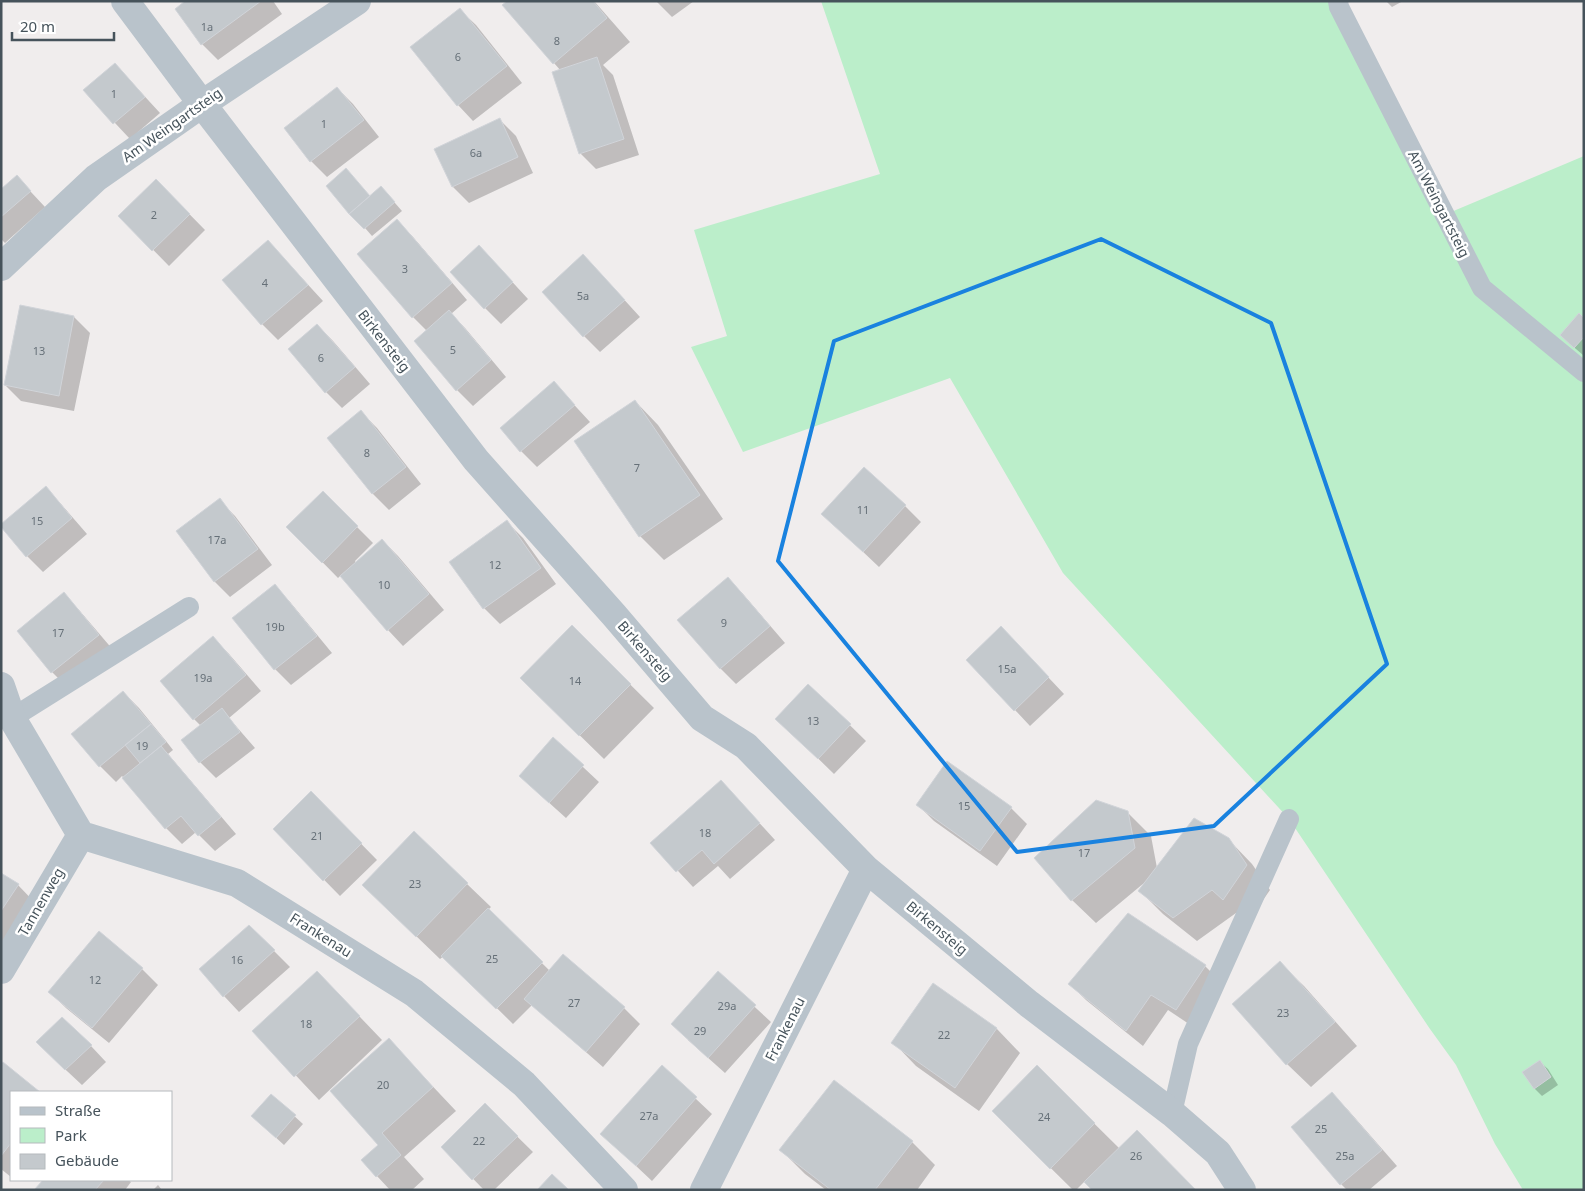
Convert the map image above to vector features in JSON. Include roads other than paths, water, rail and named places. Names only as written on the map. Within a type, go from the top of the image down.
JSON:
[{"type":"street","name":"Birkensteig","points":[[125,1],[476,460],[614,615],[702,718],[746,746],[866,869],[1029,1004],[1172,1113],[1218,1153],[1242,1190]]},
{"type":"street","name":"Am Weingartsteig","points":[[1,266],[96,178],[202,104],[357,1]]},
{"type":"street","points":[[1,686],[12,718],[81,834]]},
{"type":"street","name":"Frankenau","points":[[81,834],[237,883],[414,993],[524,1084],[624,1190]]},
{"type":"street","name":"Tannenweg","points":[[1,970],[81,834]]},
{"type":"street","name":"Frankenau","points":[[704,1190],[866,869]]},
{"type":"lane","name":"Am Weingartsteig","points":[[1338,1],[1348,25],[1482,288],[1584,372]]},
{"type":"lane","points":[[12,718],[189,607]]},
{"type":"lane","points":[[1172,1113],[1188,1044],[1289,819]]}]
